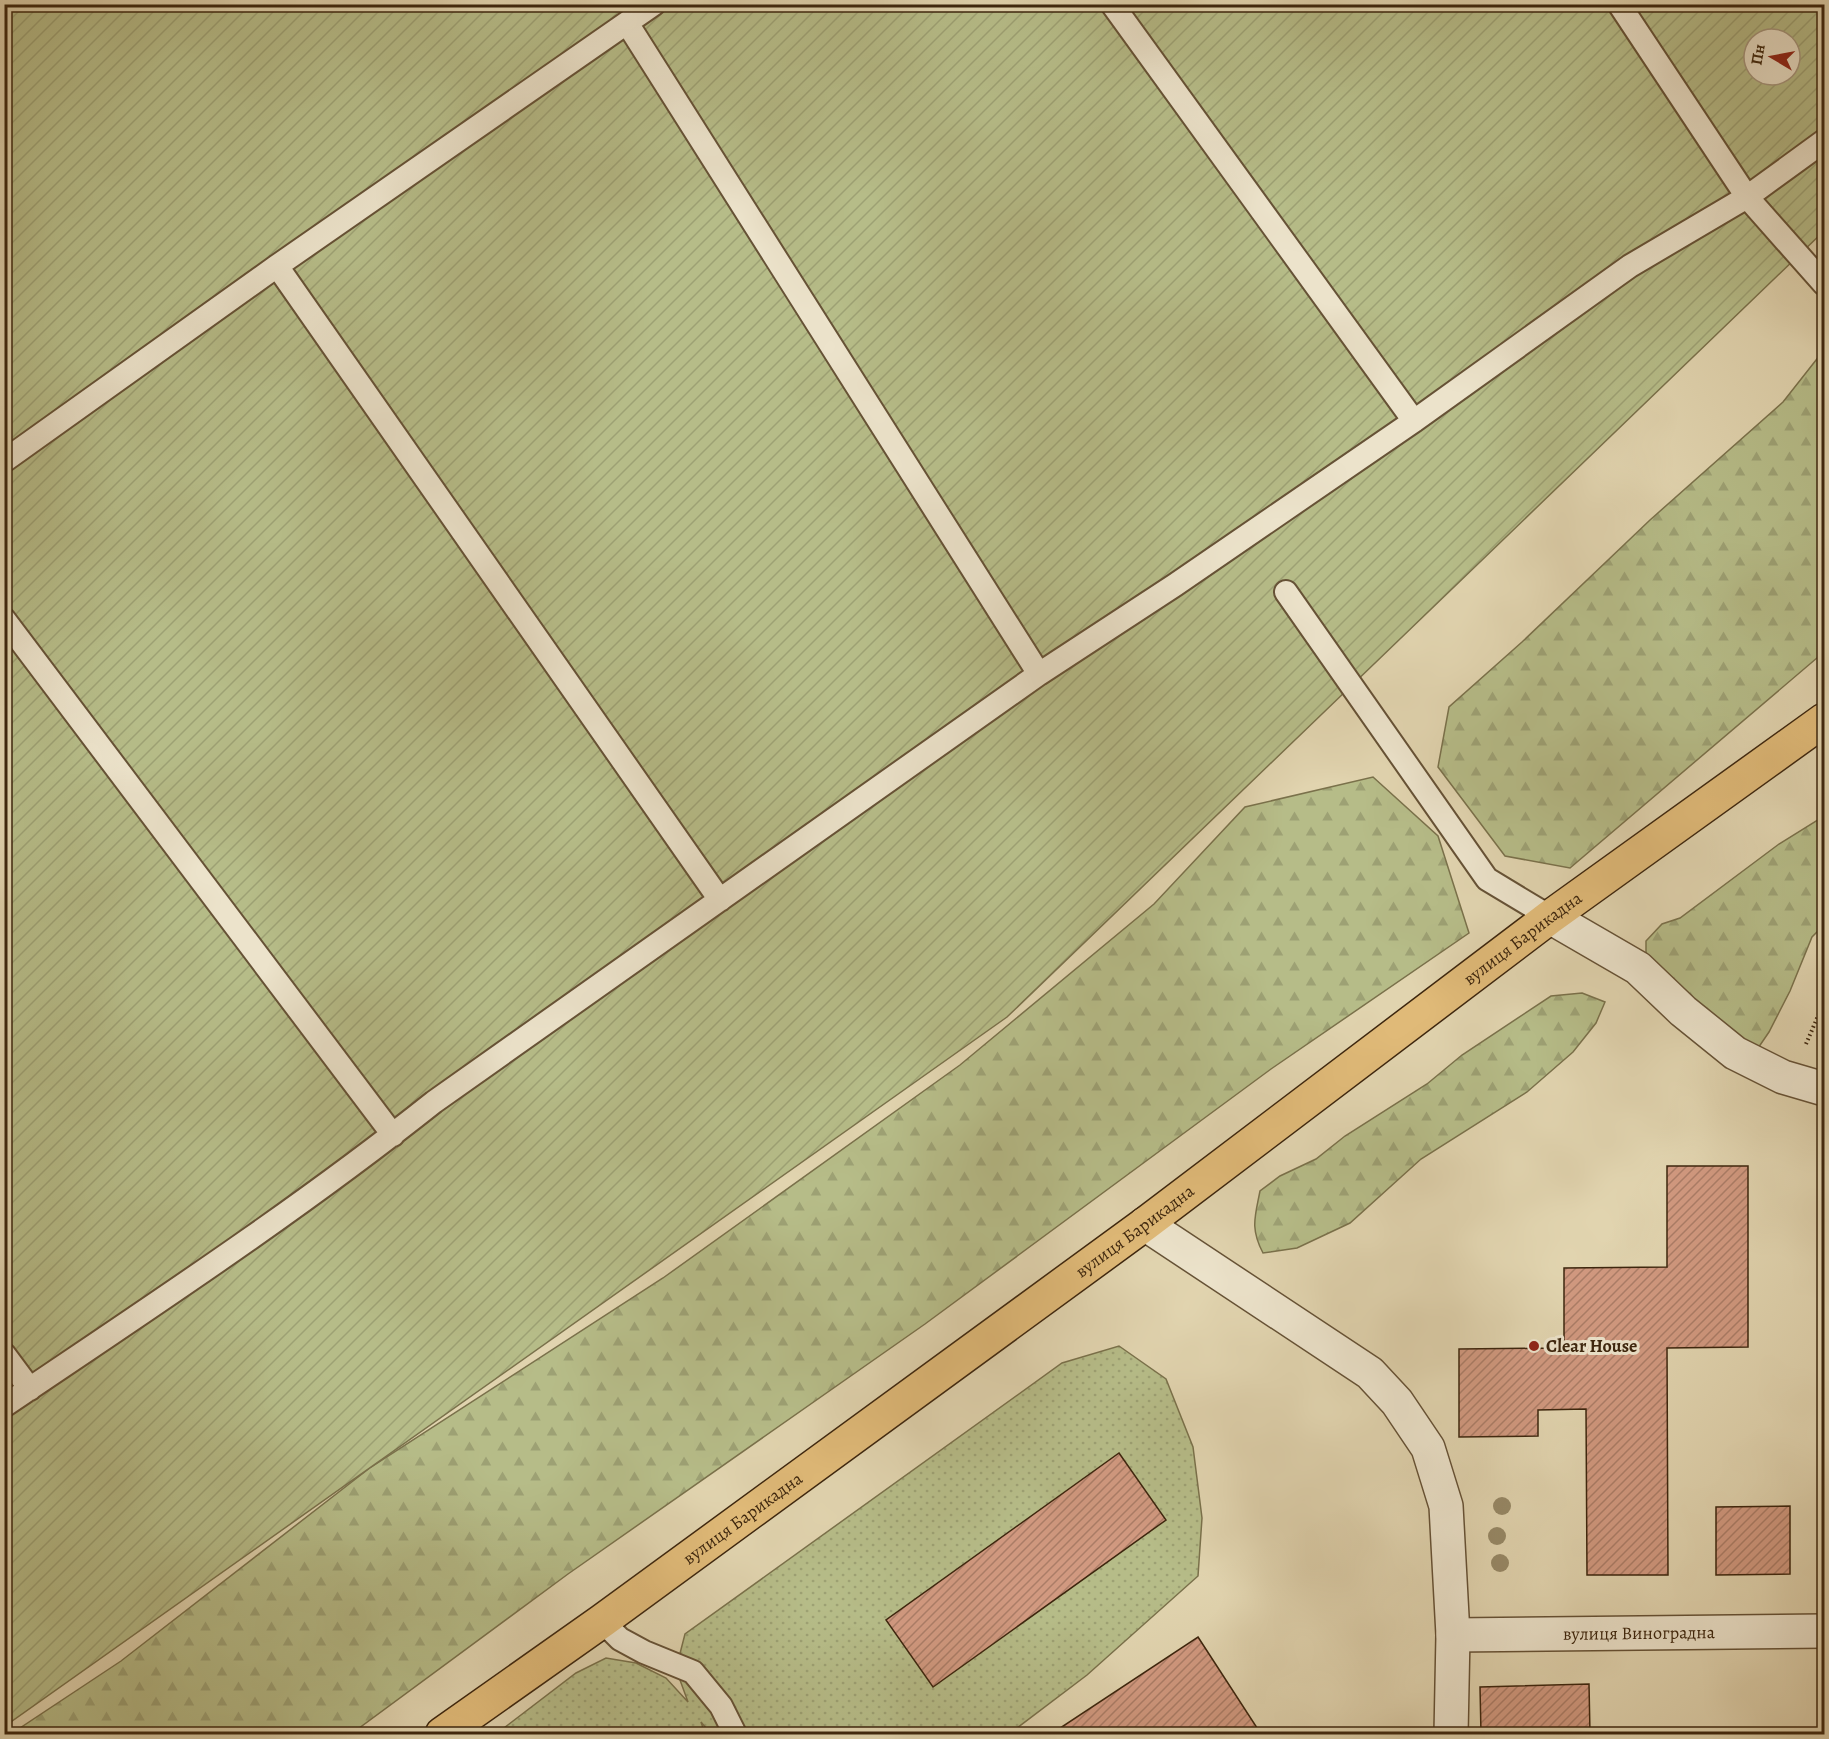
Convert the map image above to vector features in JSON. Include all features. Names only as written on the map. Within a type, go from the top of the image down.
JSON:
[{"type":"main road","name":"вулиця Барикадна","points":[[442,1734],[602,1621],[1145,1224],[1550,917],[1824,720]]},
{"type":"street","points":[[1550,917],[1638,968],[1683,1011],[1734,1053],[1783,1077],[1824,1089]]},
{"type":"street","points":[[1145,1224],[1370,1372],[1397,1402],[1428,1448],[1446,1506],[1453,1635],[1450,1734]]},
{"type":"street","name":"вулиця Виноградна","points":[[1453,1635],[1824,1631]]},
{"type":"lane","points":[[4,460],[277,266],[654,4]]},
{"type":"lane","points":[[1112,4],[1414,420]]},
{"type":"lane","points":[[1619,4],[1747,197],[1824,284]]},
{"type":"lane","points":[[627,23],[1039,674]]},
{"type":"lane","points":[[4,1406],[260,1231],[393,1135],[434,1102],[1039,674],[1184,578],[1414,420],[1630,266],[1747,197],[1824,141]]},
{"type":"lane","points":[[277,266],[720,900]]},
{"type":"lane","points":[[1286,592],[1487,879],[1550,917]]},
{"type":"lane","points":[[4,619],[393,1135]]},
{"type":"lane","points":[[4,1354],[30,1389]]},
{"type":"lane","points":[[602,1621],[620,1640],[693,1672],[721,1706],[735,1734]]},
{"type":"path","points":[[1783,1077],[1806,1044],[1824,1002]]},
{"type":"green space","points":[[5,5],[1824,5],[1824,231],[1007,1017],[5,1726]]},
{"type":"green space","points":[[1824,350],[1824,652],[1570,868],[1505,856],[1438,767],[1449,707],[1522,642],[1650,520],[1783,402]]},
{"type":"green space","points":[[1373,777],[1438,836],[1469,933],[1271,1069],[925,1324],[568,1574],[351,1734],[11,1734],[121,1661],[371,1467],[663,1278],[960,1065],[1154,904],[1245,807]]},
{"type":"green space","points":[[1824,816],[1824,925],[1812,937],[1790,991],[1769,1032],[1752,1057],[1646,977],[1646,941],[1662,924],[1680,918],[1779,844]]},
{"type":"green space","points":[[1582,993],[1605,1002],[1596,1023],[1573,1052],[1527,1092],[1421,1159],[1350,1223],[1297,1248],[1263,1253],[1255,1229],[1255,1215],[1260,1191],[1280,1176],[1316,1159],[1345,1136],[1427,1084],[1462,1055],[1551,996]]},
{"type":"green space","points":[[1119,1346],[1166,1379],[1193,1447],[1202,1518],[1198,1576],[1087,1675],[1009,1734],[711,1734],[701,1722],[705,1734],[496,1734],[576,1673],[606,1658],[636,1663],[666,1678],[688,1702],[676,1669],[685,1634],[1062,1363]]},
{"type":"building","points":[[1667,1166],[1748,1166],[1748,1347],[1667,1348],[1668,1575],[1587,1575],[1586,1409],[1538,1410],[1538,1436],[1459,1437],[1459,1349],[1564,1348],[1564,1268],[1667,1267]]},
{"type":"building","points":[[1119,1453],[1166,1520],[933,1687],[886,1620]]},
{"type":"building","points":[[1790,1506],[1790,1574],[1716,1575],[1716,1507]]},
{"type":"building","points":[[1198,1637],[1261,1734],[1051,1734]]},
{"type":"building","points":[[1589,1684],[1590,1734],[1481,1734],[1480,1687]]},
{"type":"place","name":"Clear House","points":[[1534,1346]]}]
